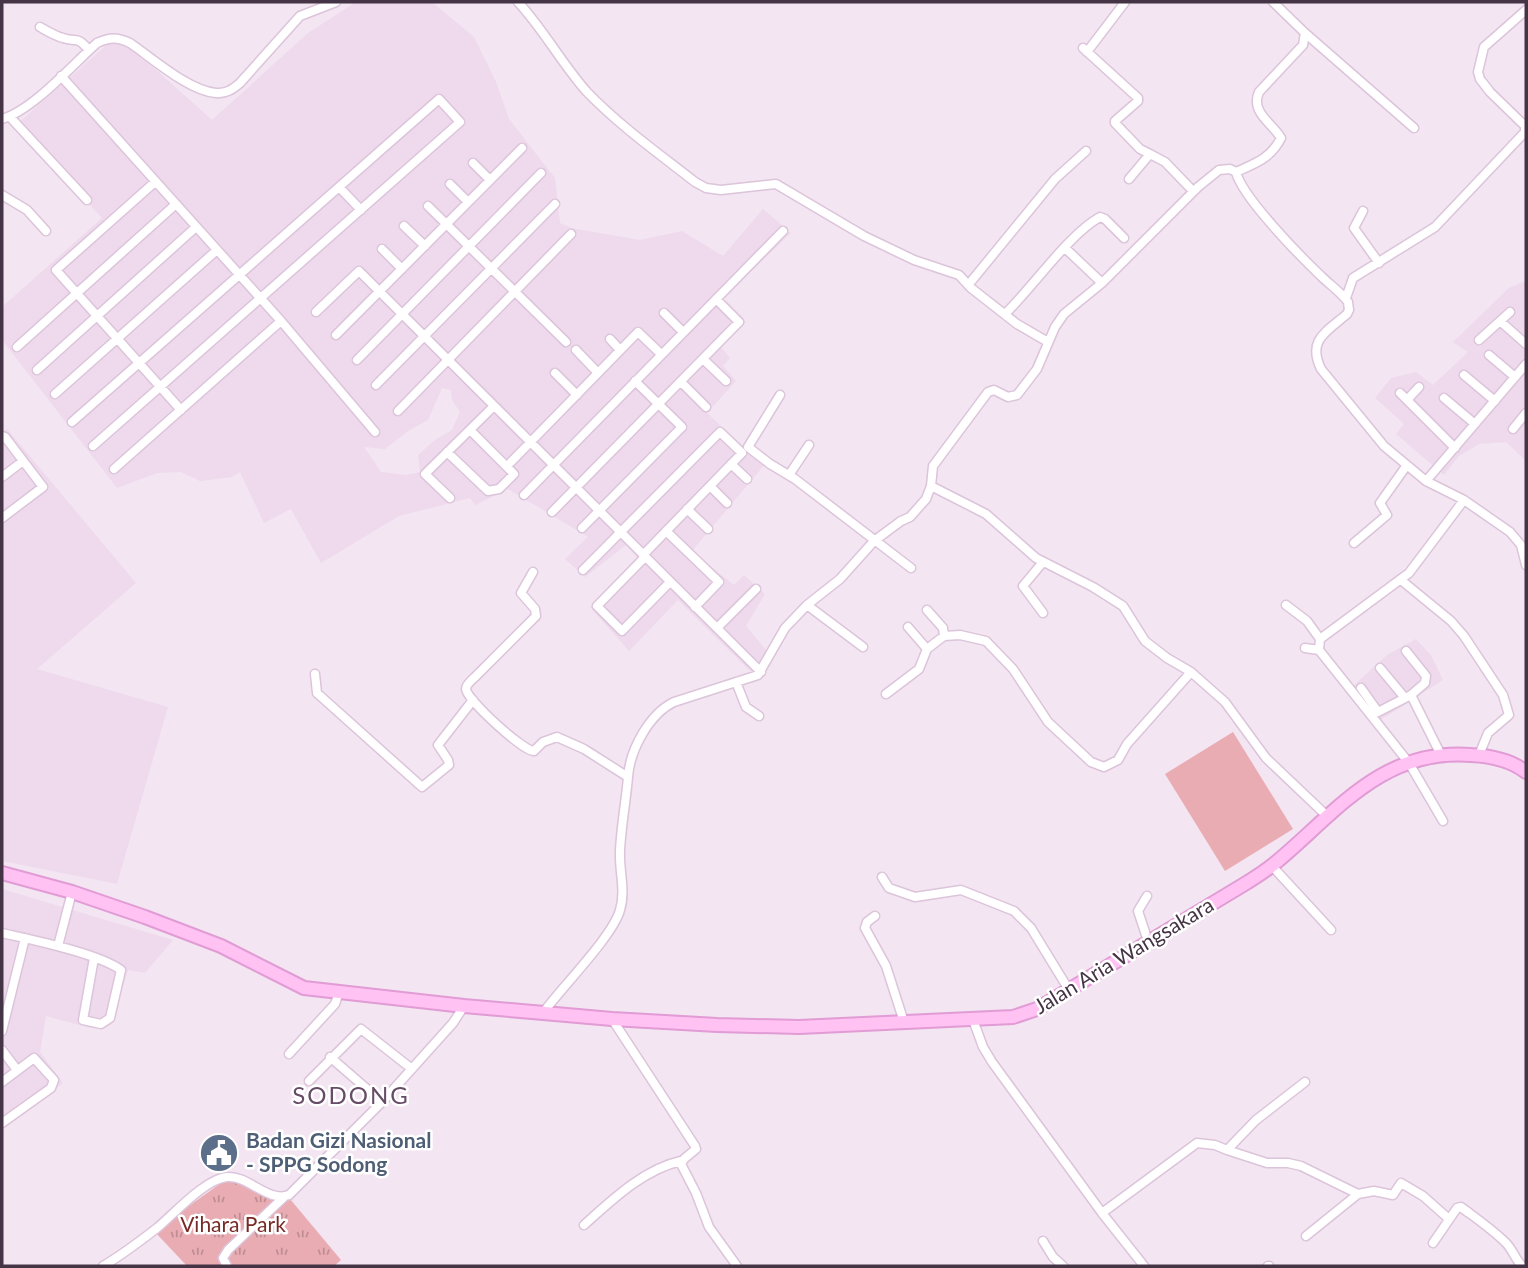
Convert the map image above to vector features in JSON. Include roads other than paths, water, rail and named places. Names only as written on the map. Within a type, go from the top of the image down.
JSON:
[{"type":"street","points":[[87,200],[6,118],[29,105],[89,50],[107,38],[117,38],[198,89],[216,93],[229,91],[240,83],[300,16],[336,2]]},
{"type":"street","points":[[518,2],[586,90],[622,127],[695,182],[706,188],[722,190],[776,184],[864,236],[914,260],[959,275],[1005,314],[1048,342]]},
{"type":"street","points":[[1125,2],[1085,50],[1138,98],[1115,123],[1140,149],[1165,162],[1193,191]]},
{"type":"street","points":[[1273,2],[1414,128]]},
{"type":"street","points":[[1526,10],[1484,47],[1478,72],[1490,92],[1525,127],[1525,132],[1435,227],[1353,278],[1346,298],[1349,310],[1347,314],[1318,340],[1315,349],[1321,369],[1384,446],[1426,481],[1465,500],[1510,532],[1521,545],[1526,565]]},
{"type":"street","points":[[40,27],[62,38],[75,38],[89,50]]},
{"type":"street","points":[[1236,172],[1270,156],[1281,138],[1258,109],[1256,98],[1303,45],[1305,33]]},
{"type":"street","points":[[61,76],[281,321],[375,432]]},
{"type":"street","points":[[72,422],[439,99],[460,122],[93,446]]},
{"type":"street","points":[[336,335],[522,148]]},
{"type":"street","points":[[969,284],[1055,179],[1086,151]]},
{"type":"street","points":[[1129,179],[1150,154]]},
{"type":"street","points":[[473,163],[491,180]]},
{"type":"street","points":[[543,1013],[616,921],[621,909],[623,881],[620,853],[628,777],[640,737],[662,710],[674,702],[755,677],[761,672],[785,628],[807,605],[840,579],[874,541],[910,517],[926,499],[931,486],[933,466],[977,405],[992,390],[1008,397],[1017,395],[1042,361],[1059,320],[1102,283],[1193,191],[1219,170],[1230,169],[1236,172],[1238,180],[1258,208],[1321,277],[1346,298]]},
{"type":"street","points":[[358,360],[541,173]]},
{"type":"street","points":[[155,182],[56,270],[181,410]]},
{"type":"street","points":[[450,184],[468,202]]},
{"type":"street","points":[[339,187],[360,210]]},
{"type":"street","points":[[2,195],[27,210],[46,231]]},
{"type":"street","points":[[17,347],[176,204]]},
{"type":"street","points":[[376,385],[555,204]]},
{"type":"street","points":[[428,206],[566,342]]},
{"type":"street","points":[[1363,211],[1354,228],[1379,263]]},
{"type":"street","points":[[1005,314],[1065,248],[1100,217],[1124,238]]},
{"type":"street","points":[[404,226],[425,246]]},
{"type":"street","points":[[37,370],[196,227]]},
{"type":"street","points":[[523,495],[783,231]]},
{"type":"street","points":[[398,411],[571,234]]},
{"type":"street","points":[[382,248],[402,269]]},
{"type":"street","points":[[1065,248],[1102,283]]},
{"type":"street","points":[[55,394],[217,250]]},
{"type":"street","points":[[316,312],[359,271],[761,672]]},
{"type":"street","points":[[552,512],[739,322],[716,299]]},
{"type":"street","points":[[1479,340],[1510,312]]},
{"type":"street","points":[[664,313],[683,332]]},
{"type":"street","points":[[114,470],[281,321]]},
{"type":"street","points":[[1500,321],[1526,344]]},
{"type":"street","points":[[511,462],[638,332],[662,355]]},
{"type":"street","points":[[610,339],[620,350]]},
{"type":"street","points":[[576,350],[598,373]]},
{"type":"street","points":[[1426,481],[1522,372],[1489,355]]},
{"type":"street","points":[[703,359],[726,381]]},
{"type":"street","points":[[555,373],[577,395]]},
{"type":"street","points":[[1464,375],[1495,401]]},
{"type":"street","points":[[582,527],[682,426],[635,381]]},
{"type":"street","points":[[681,382],[706,407]]},
{"type":"street","points":[[1407,400],[1419,387]]},
{"type":"street","points":[[1399,393],[1455,448]]},
{"type":"street","points":[[780,395],[748,447],[911,568]]},
{"type":"street","points":[[1444,398],[1475,424]]},
{"type":"street","points":[[450,498],[425,474],[494,406]]},
{"type":"street","points":[[1513,429],[1526,413]]},
{"type":"street","points":[[447,452],[488,491],[499,489],[514,474],[470,429]]},
{"type":"street","points":[[583,570],[720,432],[742,453],[597,607],[622,631],[670,582]]},
{"type":"street","points":[[2,436],[43,487],[2,518]]},
{"type":"street","points":[[789,475],[808,445]]},
{"type":"street","points":[[2,477],[23,461]]},
{"type":"street","points":[[731,464],[747,479]]},
{"type":"street","points":[[1354,543],[1387,515],[1380,503],[1407,465]]},
{"type":"street","points":[[710,486],[727,503]]},
{"type":"street","points":[[931,486],[986,514],[1028,553],[1123,606],[1145,640],[1167,658],[1191,672],[1225,702],[1266,758],[1327,816]]},
{"type":"street","points":[[1319,650],[1321,639],[1401,580],[1435,541],[1465,500]]},
{"type":"street","points":[[687,509],[708,529]]},
{"type":"street","points":[[666,531],[719,582],[695,607]]},
{"type":"street","points":[[1043,562],[1023,586],[1043,613]]},
{"type":"street","points":[[533,572],[521,593],[535,609],[536,616],[466,690],[473,700],[527,751],[534,751],[543,742],[557,737],[584,749],[628,777]]},
{"type":"street","points":[[1401,580],[1451,621],[1505,698],[1509,715],[1488,733],[1479,755]]},
{"type":"street","points":[[717,628],[756,589]]},
{"type":"street","points":[[807,605],[863,647]]},
{"type":"street","points":[[1286,605],[1307,621],[1321,639]]},
{"type":"street","points":[[927,610],[943,628],[944,636]]},
{"type":"street","points":[[908,626],[927,649]]},
{"type":"street","points":[[886,694],[919,669],[927,649],[944,636],[960,635],[990,644],[1013,669],[1048,722],[1091,762],[1104,767],[1118,760],[1127,744],[1191,672]]},
{"type":"street","points":[[1305,648],[1319,650],[1409,763],[1443,821]]},
{"type":"street","points":[[1361,688],[1378,712],[1408,697],[1424,683],[1426,676],[1406,651]]},
{"type":"street","points":[[1380,668],[1408,697],[1441,755]]},
{"type":"street","points":[[315,674],[317,693],[422,787],[449,765],[438,745],[473,700]]},
{"type":"street","points":[[736,682],[746,706],[759,716]]},
{"type":"street","name":"Jalan Aria Wangsakara","points":[[2,873],[72,892],[221,946],[304,988],[612,1020],[799,1027],[1013,1017],[1025,1014],[1069,990],[1272,866],[1327,816],[1379,775],[1409,763],[1441,755],[1479,755],[1525,770]]},
{"type":"street","points":[[1272,866],[1331,930]]},
{"type":"street","points":[[882,877],[889,888],[910,895],[961,890],[1014,911],[1031,928],[1069,990]]},
{"type":"street","points":[[58,946],[72,892]]},
{"type":"street","points":[[1147,896],[1138,911],[1148,941]]},
{"type":"street","points":[[875,916],[867,922],[865,928],[886,966],[904,1022]]},
{"type":"street","points":[[2,933],[58,946],[94,958],[121,970],[110,1018],[101,1024],[83,1020],[94,958]]},
{"type":"street","points":[[2,1031],[25,938]]},
{"type":"street","points":[[289,1054],[335,1004],[339,992]]},
{"type":"street","points":[[227,1266],[223,1258],[228,1250],[293,1191],[382,1102],[453,1023],[464,1006]]},
{"type":"street","points":[[972,1017],[983,1047],[992,1062],[1144,1266]]},
{"type":"street","points":[[584,1225],[634,1184],[670,1163],[681,1161],[696,1149],[612,1020]]},
{"type":"street","points":[[309,1081],[360,1029],[412,1069]]},
{"type":"street","points":[[2,1050],[17,1070]]},
{"type":"street","points":[[331,1057],[382,1102]]},
{"type":"street","points":[[2,1082],[34,1058],[54,1080],[53,1084],[2,1123]]},
{"type":"street","points":[[1227,1150],[1256,1120],[1306,1082]]},
{"type":"street","points":[[1102,1213],[1197,1143],[1215,1145],[1267,1163],[1301,1166],[1358,1194]]},
{"type":"street","points":[[681,1161],[709,1227],[737,1266]]},
{"type":"street","points":[[103,1266],[152,1232],[196,1194],[221,1179],[238,1179],[284,1197]]},
{"type":"street","points":[[1306,1236],[1358,1194],[1374,1191],[1393,1195],[1402,1183],[1423,1196],[1449,1219]]},
{"type":"street","points":[[1433,1242],[1457,1208],[1461,1207],[1487,1224],[1509,1246],[1522,1266]]},
{"type":"street","points":[[1043,1241],[1053,1257],[1063,1266]]},
{"type":"place","name":"Badan Gizi Nasional - SPPG Sodong","points":[[219,1153]]},
{"type":"district","name":"SODONG","points":[[351,1096]]},
{"type":"park label","name":"Vihara Park","points":[[233,1225]]}]
